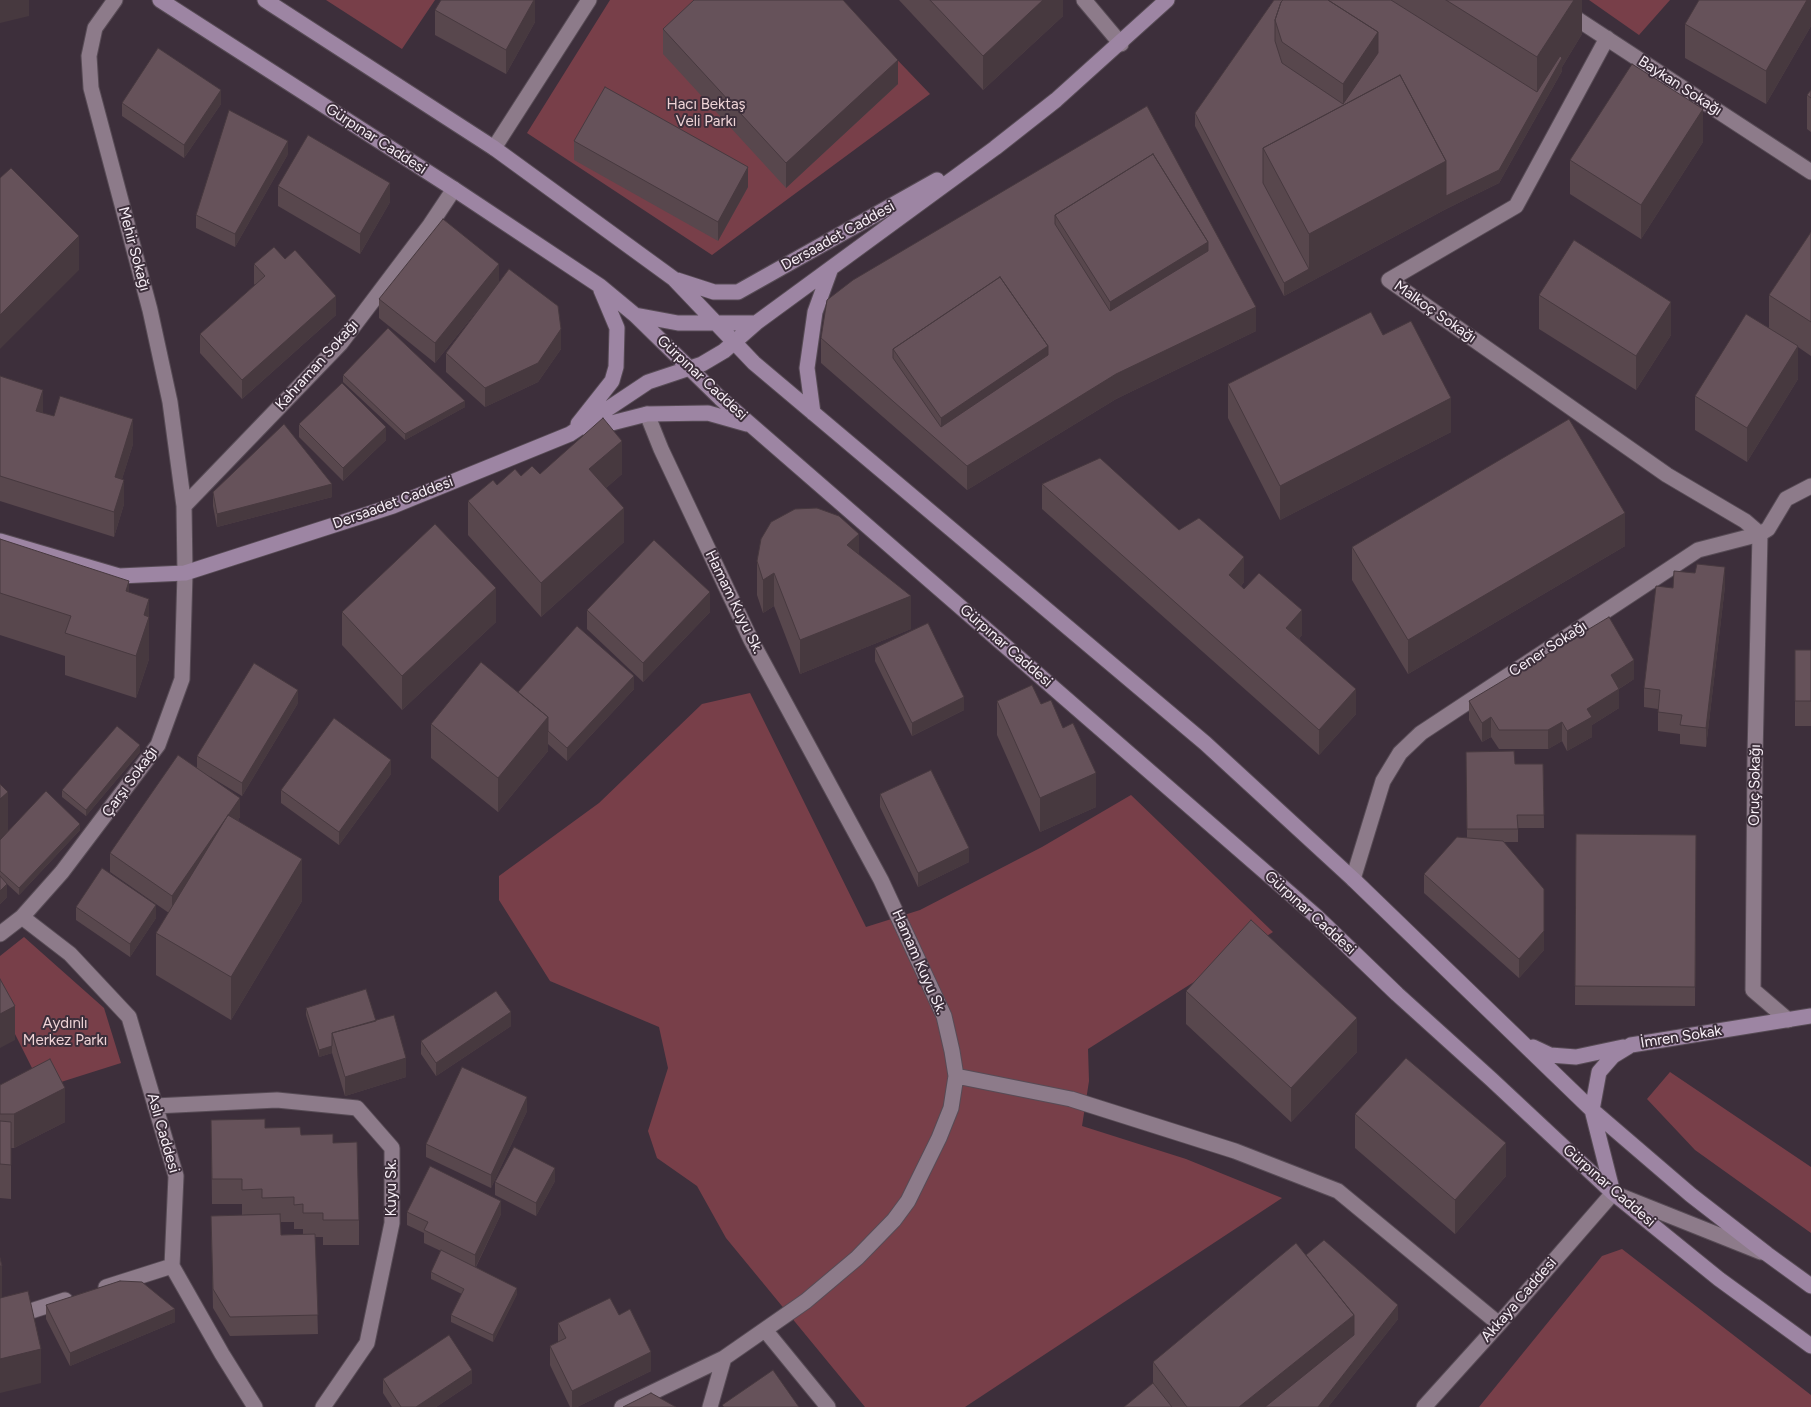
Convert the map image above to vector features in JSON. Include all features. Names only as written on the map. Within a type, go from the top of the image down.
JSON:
[{"type":"main road","name":"Gürpınar Caddesi","points":[[160,0],[454,189],[600,286],[635,315],[720,398],[1316,916],[1397,994],[1612,1193],[1719,1279],[1811,1346]]},
{"type":"main road","points":[[265,0],[494,148],[674,279],[754,363],[1205,743],[1353,879],[1592,1110],[1692,1195],[1766,1254],[1811,1286]]},
{"type":"main road","name":"Dersaadet Caddesi","points":[[0,541],[119,576],[186,573],[393,506],[570,434],[648,382],[713,358],[756,323],[995,148],[1056,100],[1121,44],[1167,0]]},
{"type":"main road","name":"Dersaadet Caddesi","points":[[674,279],[714,292],[738,292],[995,148]]},
{"type":"main road","points":[[813,413],[807,368],[815,312],[831,268]]},
{"type":"main road","points":[[570,434],[612,381],[616,367],[617,328],[600,286]]},
{"type":"main road","points":[[635,315],[678,323],[756,323]]},
{"type":"main road","points":[[570,434],[647,414],[708,413],[752,425]]},
{"type":"main road","name":"İmren Sokak","points":[[1592,1110],[1599,1072],[1614,1056],[1631,1045],[1811,1016]]},
{"type":"main road","points":[[1521,1042],[1550,1055],[1576,1057],[1631,1045]]},
{"type":"main road","points":[[1592,1110],[1612,1193]]},
{"type":"street","name":"Mehir Sokağı","points":[[115,0],[95,28],[89,56],[92,88],[150,310],[170,402],[184,506]]},
{"type":"street","points":[[494,148],[589,0]]},
{"type":"street","points":[[1084,0],[1121,44]]},
{"type":"street","name":"Baykan Sokağı","points":[[1548,0],[1811,172]]},
{"type":"street","name":"Malkoç Sokağı","points":[[1607,38],[1516,206],[1389,280],[1667,475],[1745,521],[1760,534]]},
{"type":"street","name":"Kahraman Sokağı","points":[[184,506],[342,343],[430,226],[454,189]]},
{"type":"street","name":"Hamam Kuyu Sk.","points":[[622,1407],[724,1358],[813,1295],[857,1258],[894,1220],[908,1201],[939,1138],[951,1108],[956,1076],[944,1016],[890,898],[751,640],[661,449],[647,414]]},
{"type":"street","points":[[1760,534],[1768,528],[1786,498],[1811,486]]},
{"type":"street","name":"Çarşı Sokağı","points":[[0,934],[22,916],[62,872],[158,745],[182,678],[186,573],[184,506]]},
{"type":"street","name":"Cener Sokağı","points":[[1353,879],[1383,781],[1400,753],[1421,733],[1698,550],[1760,534]]},
{"type":"street","name":"Oruç Sokağı","points":[[1760,534],[1755,756],[1753,990],[1788,1020]]},
{"type":"street","name":"Aslı Caddesi","points":[[22,916],[70,954],[129,1017],[176,1176],[172,1266]]},
{"type":"street","points":[[956,1076],[1071,1099],[1235,1151],[1338,1191],[1499,1324]]},
{"type":"street","name":"Kuyu Sk.","points":[[155,1106],[276,1100],[357,1108],[392,1148],[392,1224],[367,1343],[323,1407]]},
{"type":"street","points":[[1612,1193],[1766,1254]]},
{"type":"street","name":"Akkaya Caddesi","points":[[1424,1407],[1499,1324],[1612,1193]]},
{"type":"street","points":[[0,1321],[172,1266],[222,1354],[255,1407]]},
{"type":"street","points":[[765,1330],[828,1407]]},
{"type":"street","points":[[710,1407],[724,1358]]},
{"type":"green space","points":[[326,0],[435,0],[402,49]]},
{"type":"green space","name":"Hacı Bektaş Veli Parkı","points":[[610,0],[840,0],[930,94],[712,255],[527,133]]},
{"type":"green space","points":[[1589,0],[1670,0],[1639,35]]},
{"type":"green space","points":[[750,693],[866,927],[920,910],[1042,847],[1131,795],[1273,932],[1088,1049],[1089,1081],[1082,1126],[1186,1159],[1282,1198],[965,1407],[865,1407],[726,1238],[697,1186],[657,1158],[648,1131],[668,1068],[659,1027],[550,981],[499,900],[499,876],[599,803],[702,704]]},
{"type":"green space","name":"Aydınlı Merkez Parkı","points":[[24,937],[104,1008],[121,1063],[42,1088],[0,1004],[0,956]]},
{"type":"green space","points":[[1670,1072],[1811,1167],[1811,1233],[1695,1150],[1647,1099]]},
{"type":"green space","points":[[1622,1249],[1811,1395],[1811,1407],[1479,1407],[1602,1256]]},
{"type":"building","points":[[441,0],[534,0],[506,50],[435,10]]},
{"type":"building","points":[[694,0],[843,0],[898,60],[786,163],[663,29]]},
{"type":"building","points":[[930,0],[1043,0],[983,56]]},
{"type":"building","points":[[1274,0],[1283,0],[1275,20],[1275,41],[1282,63],[1343,104],[1378,53],[1378,32],[1328,0],[1391,0],[1537,92],[1560,56],[1562,58],[1499,170],[1446,196],[1446,161],[1400,75],[1263,148],[1263,183],[1309,269],[1284,283],[1195,113]]},
{"type":"building","points":[[1283,0],[1328,0],[1378,32],[1343,84],[1282,42],[1275,20]]},
{"type":"building","points":[[1446,0],[1574,0],[1537,57]]},
{"type":"building","points":[[1699,0],[1807,0],[1766,71],[1685,24]]},
{"type":"building","points":[[158,48],[221,90],[184,145],[122,103]]},
{"type":"building","points":[[1632,64],[1703,109],[1641,205],[1570,160]]},
{"type":"building","points":[[1400,75],[1446,161],[1309,234],[1263,148]]},
{"type":"building","points":[[605,87],[748,167],[718,222],[574,141]]},
{"type":"building","points":[[1811,90],[1811,98],[1807,95]]},
{"type":"building","points":[[1147,106],[1256,307],[1116,374],[967,466],[821,338],[827,300],[853,280]],"holes":[[[1153,154],[1208,242],[1208,251],[1110,311],[1055,224],[1055,215]],[[1000,277],[1048,346],[1048,355],[941,427],[893,358],[893,349]]]},
{"type":"building","points":[[229,110],[288,141],[235,234],[196,215]]},
{"type":"building","points":[[308,135],[390,183],[360,234],[278,186]]},
{"type":"building","points":[[1153,154],[1208,242],[1110,302],[1055,215]]},
{"type":"building","points":[[11,168],[79,236],[0,315],[0,178]]},
{"type":"building","points":[[443,219],[499,264],[435,343],[379,299]]},
{"type":"building","points":[[1811,232],[1811,322],[1769,295]]},
{"type":"building","points":[[1574,240],[1671,302],[1636,356],[1539,295]]},
{"type":"building","points":[[274,247],[285,259],[295,250],[336,296],[242,380],[200,334],[265,276],[254,264]]},
{"type":"building","points":[[509,269],[558,306],[561,329],[538,363],[485,388],[446,353]]},
{"type":"building","points":[[1000,277],[1048,346],[941,418],[893,349]]},
{"type":"building","points":[[1371,312],[1383,335],[1411,321],[1451,398],[1280,486],[1228,384]]},
{"type":"building","points":[[1746,314],[1798,346],[1747,428],[1695,396]]},
{"type":"building","points":[[388,328],[465,401],[405,434],[343,375]]},
{"type":"building","points":[[0,376],[43,390],[36,411],[54,416],[60,396],[133,419],[115,477],[124,480],[114,512],[0,476]]},
{"type":"building","points":[[342,383],[386,427],[343,468],[299,424]]},
{"type":"building","points":[[603,418],[622,441],[589,469],[624,508],[541,583],[468,501],[493,480],[497,485],[515,469],[521,476],[532,466],[540,474]]},
{"type":"building","points":[[1569,419],[1625,513],[1408,640],[1352,547]]},
{"type":"building","points":[[284,424],[332,484],[217,514],[213,492]]},
{"type":"building","points":[[1100,458],[1179,530],[1199,518],[1244,557],[1229,575],[1244,589],[1259,573],[1302,610],[1286,628],[1356,689],[1319,730],[1042,484]]},
{"type":"building","points":[[817,508],[839,516],[859,534],[847,545],[911,596],[800,640],[774,573],[763,580],[757,561],[761,539],[771,522],[795,509]]},
{"type":"building","points":[[435,524],[496,588],[402,676],[342,612]]},
{"type":"building","points":[[0,539],[129,581],[126,591],[149,599],[144,615],[149,617],[136,656],[65,633],[71,616],[0,593]]},
{"type":"building","points":[[654,540],[710,592],[643,663],[587,610]]},
{"type":"building","points":[[1697,564],[1725,567],[1706,728],[1680,725],[1682,715],[1658,712],[1660,690],[1644,688],[1656,586],[1673,588],[1674,571],[1695,573]]},
{"type":"building","points":[[1609,617],[1634,660],[1611,675],[1619,689],[1587,709],[1592,717],[1567,731],[1562,722],[1548,730],[1499,730],[1491,717],[1482,723],[1469,701]]},
{"type":"building","points":[[928,623],[964,697],[912,723],[875,648]]},
{"type":"building","points":[[577,626],[634,676],[567,748],[548,731],[548,717],[518,692]]},
{"type":"building","points":[[1795,650],[1811,650],[1811,701],[1795,701]]},
{"type":"building","points":[[481,662],[548,717],[498,778],[431,724]]},
{"type":"building","points":[[254,663],[298,690],[242,783],[197,756]]},
{"type":"building","points":[[1032,685],[1041,704],[1051,700],[1063,728],[1073,723],[1096,773],[1040,798],[997,701]]},
{"type":"building","points":[[334,718],[391,760],[339,832],[281,790]]},
{"type":"building","points":[[117,726],[140,745],[86,810],[62,790]]},
{"type":"building","points":[[1514,751],[1515,764],[1543,764],[1544,815],[1517,815],[1518,829],[1467,829],[1466,752]]},
{"type":"building","points":[[178,755],[240,798],[172,896],[110,853]]},
{"type":"building","points":[[931,770],[969,848],[918,873],[880,794]]},
{"type":"building","points":[[0,784],[8,792],[0,799]]},
{"type":"building","points":[[46,791],[80,824],[19,888],[0,871],[0,840]]},
{"type":"building","points":[[228,815],[302,859],[231,977],[156,933]]},
{"type":"building","points":[[1576,834],[1696,835],[1695,987],[1575,986]]},
{"type":"building","points":[[1457,837],[1503,841],[1544,889],[1544,931],[1519,959],[1424,874]]},
{"type":"building","points":[[102,868],[156,905],[130,944],[76,907]]},
{"type":"building","points":[[0,876],[7,884],[0,891]]},
{"type":"building","points":[[1251,920],[1357,1018],[1291,1088],[1186,991]]},
{"type":"building","points":[[0,979],[15,1006],[0,1014]]},
{"type":"building","points":[[366,989],[376,1021],[332,1033],[332,1046],[319,1050],[306,1008]]},
{"type":"building","points":[[496,991],[511,1012],[436,1063],[421,1041]]},
{"type":"building","points":[[394,1015],[406,1058],[345,1077],[332,1033]]},
{"type":"building","points":[[1406,1058],[1506,1143],[1455,1200],[1355,1114]]},
{"type":"building","points":[[50,1059],[65,1088],[14,1114],[0,1114],[0,1085]]},
{"type":"building","points":[[462,1067],[527,1097],[491,1175],[426,1144]]},
{"type":"building","points":[[265,1119],[265,1128],[300,1127],[301,1135],[333,1134],[333,1143],[357,1142],[359,1220],[323,1220],[323,1213],[303,1213],[303,1204],[294,1205],[294,1197],[262,1198],[262,1189],[242,1190],[242,1179],[212,1179],[211,1120]]},
{"type":"building","points":[[0,1121],[11,1122],[11,1165],[0,1164]]},
{"type":"building","points":[[514,1147],[555,1168],[536,1203],[495,1182]]},
{"type":"building","points":[[430,1166],[501,1201],[475,1255],[424,1230],[428,1222],[407,1212]]},
{"type":"building","points":[[280,1214],[281,1235],[315,1234],[318,1315],[230,1317],[213,1289],[211,1216]]},
{"type":"building","points":[[1324,1240],[1398,1305],[1318,1407],[1265,1407],[1354,1335],[1354,1315],[1306,1255]]},
{"type":"building","points":[[1296,1243],[1354,1315],[1239,1407],[1187,1407],[1153,1362]]},
{"type":"building","points":[[441,1250],[517,1288],[493,1335],[451,1315],[464,1289],[431,1272]]},
{"type":"building","points":[[120,1281],[142,1282],[175,1309],[70,1353],[46,1305]]},
{"type":"building","points":[[28,1291],[41,1349],[0,1359],[0,1298]]},
{"type":"building","points":[[610,1298],[619,1315],[630,1309],[651,1352],[572,1391],[550,1346],[566,1338],[558,1323]]},
{"type":"building","points":[[449,1335],[472,1370],[416,1407],[401,1407],[383,1379]]},
{"type":"building","points":[[773,1370],[799,1407],[724,1407],[722,1405]]},
{"type":"building","points":[[1153,1383],[1172,1407],[1124,1407]]},
{"type":"building","points":[[651,1393],[676,1407],[623,1407]]}]
